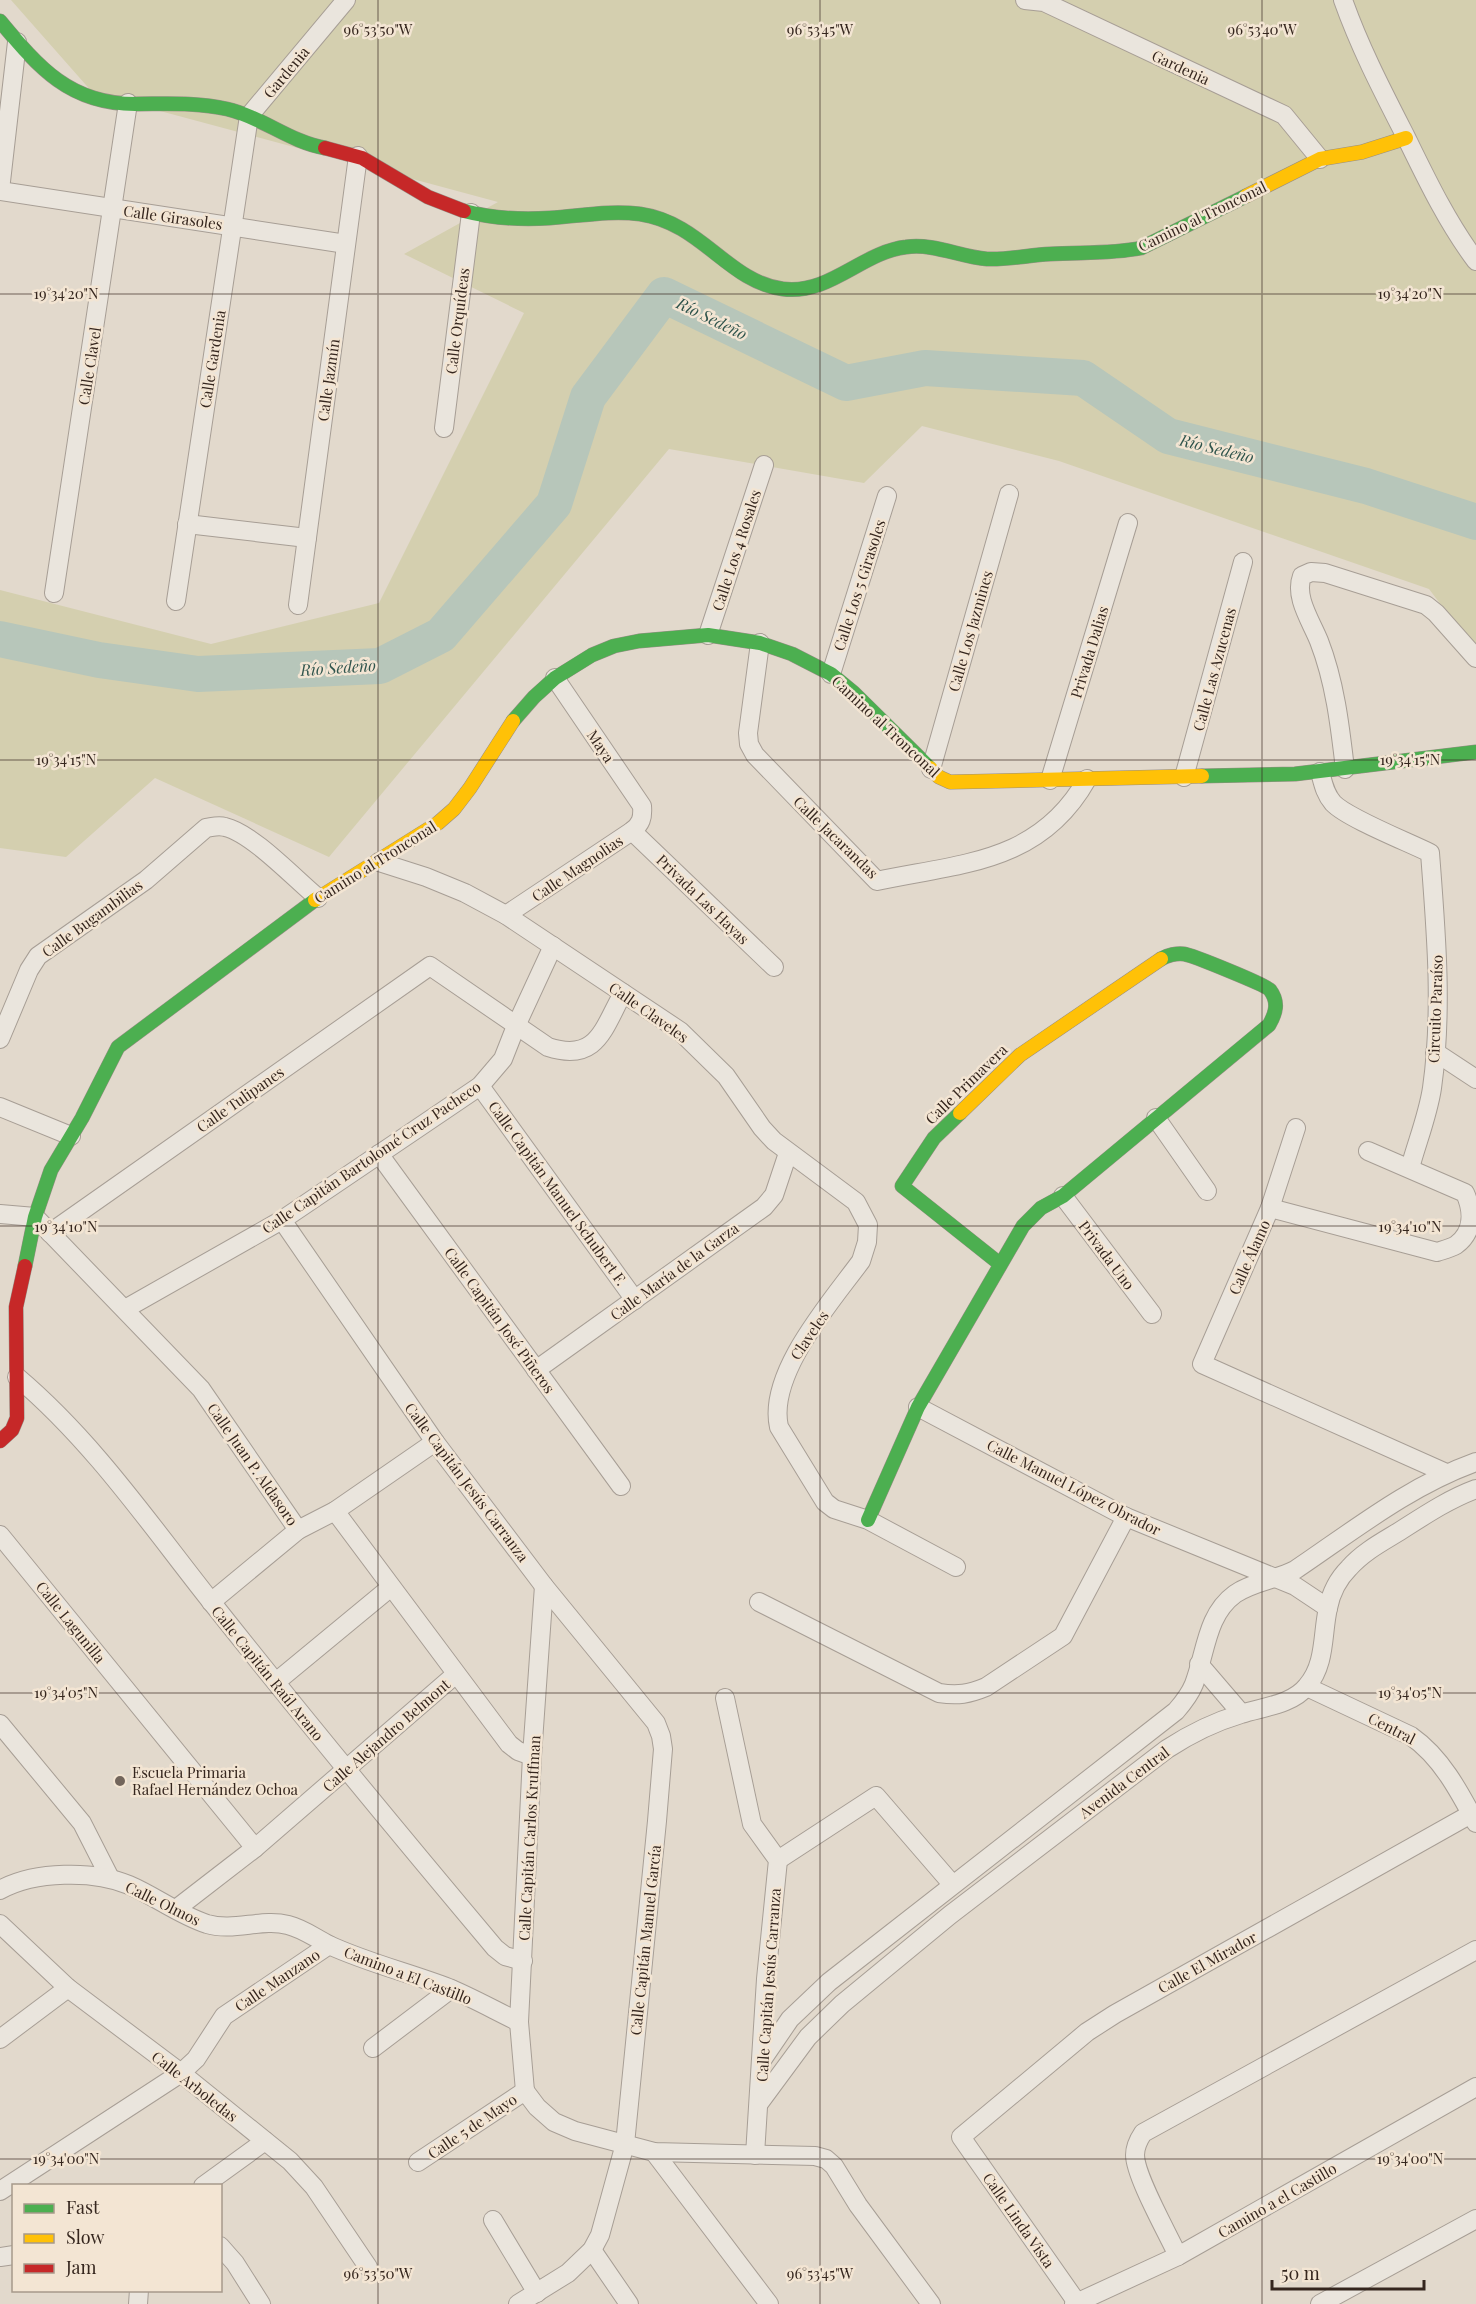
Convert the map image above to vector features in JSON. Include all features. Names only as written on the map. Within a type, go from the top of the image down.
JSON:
[{"type":"street","name":"Gardenia","points":[[249,116],[346,0]]},
{"type":"street","name":"Gardenia","points":[[1025,0],[1044,2],[1284,115],[1320,159]]},
{"type":"street","points":[[1342,0],[1365,57],[1436,199],[1467,237],[1476,261]]},
{"type":"street","name":"Camino al Tronconal","points":[[0,21],[17,42],[65,86],[82,96],[101,101],[128,103],[209,104],[249,116],[298,141],[358,156],[442,204],[471,213],[529,219],[591,213],[633,213],[664,219],[690,232],[741,273],[762,285],[785,289],[808,289],[833,281],[883,253],[902,247],[922,245],[981,258],[998,259],[1042,254],[1113,252],[1141,248],[1320,159],[1375,149],[1406,138]]},
{"type":"street","points":[[0,190],[17,42]]},
{"type":"street","name":"Calle Clavel","points":[[54,593],[128,103]]},
{"type":"street","name":"Calle Gardenia","points":[[176,601],[249,116]]},
{"type":"street","name":"Calle Jazmín","points":[[298,605],[358,156]]},
{"type":"street","name":"Calle Girasoles","points":[[0,190],[346,244]]},
{"type":"street","name":"Calle Orquídeas","points":[[444,428],[471,213]]},
{"type":"street","name":"Calle Los 4 Rosales","points":[[708,635],[764,465]]},
{"type":"street","name":"Calle Los Jazmines","points":[[931,769],[1008,494]]},
{"type":"street","name":"Calle Los 5 Girasoles","points":[[831,674],[887,496]]},
{"type":"street","name":"Privada Dalias","points":[[1050,780],[1128,523]]},
{"type":"street","points":[[187,524],[307,537]]},
{"type":"street","name":"Calle Las Azucenas","points":[[1184,777],[1243,562]]},
{"type":"street","points":[[1345,769],[1337,704],[1320,644],[1299,595],[1302,576],[1311,572],[1324,573],[1417,601],[1436,613],[1476,658]]},
{"type":"street","name":"Camino al Tronconal","points":[[0,1441],[12,1430],[17,1418],[17,1377],[7,1341],[35,1217],[51,1170],[82,1118],[118,1047],[318,898],[379,862],[438,823],[454,809],[470,788],[520,711],[555,678],[592,655],[614,646],[639,641],[708,635],[760,643],[792,654],[831,674],[854,693],[939,777],[950,782],[1320,772],[1476,752]]},
{"type":"street","name":"Calle Jacarandas","points":[[760,643],[747,733],[749,744],[755,755],[877,881],[977,861],[1011,850],[1036,837],[1058,820],[1075,801],[1087,779]]},
{"type":"street","name":"Maya","points":[[555,678],[642,806],[643,816]]},
{"type":"street","name":"Circuito Paraíso","points":[[1320,772],[1326,792],[1334,804],[1348,814],[1430,853],[1438,968],[1435,1052],[1431,1089],[1410,1168]]},
{"type":"street","name":"Calle Magnolias","points":[[506,915],[632,831],[640,825],[643,816]]},
{"type":"street","name":"Calle Bugambilias","points":[[0,1039],[38,956],[146,880],[206,828],[227,827],[246,837],[318,898]]},
{"type":"street","name":"Privada Las Hayas","points":[[632,831],[774,967]]},
{"type":"street","name":"Calle Claveles","points":[[379,862],[426,877],[465,893],[506,915],[680,1031],[726,1076],[762,1128],[788,1153],[846,1193],[862,1212],[868,1225]]},
{"type":"street","name":"Calle Capitán Bartolomé Cruz Pacheco","points":[[125,1309],[282,1220],[480,1086],[503,1059],[553,946]]},
{"type":"street","name":"Calle Primavera","points":[[1000,1264],[902,1186],[934,1138],[1020,1055],[1166,956],[1184,954],[1267,987],[1275,996],[1277,1004],[1276,1014],[1269,1025],[1156,1118]]},
{"type":"street","name":"Calle Tulipanes","points":[[50,1233],[430,966],[516,1026]]},
{"type":"street","points":[[516,1026],[548,1047],[563,1052],[576,1052],[588,1048],[598,1039],[623,993]]},
{"type":"street","points":[[1435,1052],[1476,1079]]},
{"type":"street","name":"Calle Capitán Manuel Schubert F.","points":[[480,1086],[636,1300]]},
{"type":"street","points":[[0,1107],[71,1136]]},
{"type":"street","points":[[868,1520],[918,1407],[1023,1226],[1041,1208],[1063,1196],[1156,1118],[1207,1191]]},
{"type":"street","points":[[1270,1208],[1296,1128]]},
{"type":"street","points":[[1368,1151],[1410,1168]]},
{"type":"street","name":"Calle María de la Garza","points":[[536,1370],[764,1207],[774,1195],[788,1153]]},
{"type":"street","name":"Calle Capitán José Piñeros","points":[[379,1154],[621,1486]]},
{"type":"street","name":"Calle Álamo","points":[[1410,1168],[1465,1193],[1472,1208],[1469,1230],[1455,1245],[1437,1252],[1270,1208],[1202,1364],[1446,1473]]},
{"type":"street","name":"Privada Uno","points":[[1063,1196],[1152,1314]]},
{"type":"street","points":[[0,1214],[35,1217]]},
{"type":"street","name":"Calle Juan P. Aldasoro","points":[[35,1217],[201,1389],[298,1530],[335,1511],[435,1442]]},
{"type":"street","name":"Calle Capitán Jesús Carranza","points":[[282,1220],[435,1442],[544,1586],[656,1723],[661,1736]]},
{"type":"street","name":"Claveles","points":[[868,1225],[867,1242],[861,1261],[792,1359],[778,1401],[779,1427],[825,1502],[834,1509],[868,1520],[956,1567]]},
{"type":"street","name":"Calle Capitán Raúl Arano","points":[[17,1377],[56,1412],[137,1505],[346,1771],[495,1948],[505,1956],[523,1961]]},
{"type":"street","name":"Calle Manuel López Obrador","points":[[918,1407],[1126,1517],[1276,1579],[1309,1594],[1328,1608]]},
{"type":"street","name":"Avenida Central","points":[[762,2060],[783,2028],[808,2000],[952,1884],[1176,1711],[1187,1698],[1194,1684],[1207,1636],[1218,1611],[1234,1594],[1251,1585],[1276,1579],[1295,1570],[1416,1488],[1446,1473],[1476,1462]]},
{"type":"street","points":[[1307,1687],[1322,1653],[1328,1608],[1335,1587],[1348,1568],[1368,1551],[1454,1497],[1476,1489]]},
{"type":"street","points":[[335,1511],[509,1744],[518,1751],[532,1756]]},
{"type":"street","points":[[759,1602],[939,1693],[957,1696],[972,1693],[986,1687],[1063,1636],[1126,1517]]},
{"type":"street","points":[[211,1602],[298,1530]]},
{"type":"street","name":"Calle Lagunilla","points":[[0,1535],[255,1848]]},
{"type":"street","name":"Calle Capitán Carlos Kruffman","points":[[525,2091],[519,2022],[532,1756],[544,1586]]},
{"type":"street","points":[[276,1682],[391,1587]]},
{"type":"street","points":[[1199,1664],[1241,1713]]},
{"type":"street","name":"Calle Alejandro Belmont","points":[[176,1909],[255,1848],[456,1674]]},
{"type":"street","name":"Avenida Central","points":[[760,2102],[808,2037],[824,2020],[950,1915],[1167,1749],[1188,1735],[1241,1713],[1270,1707],[1290,1699],[1307,1687]]},
{"type":"street","name":"Central","points":[[1307,1687],[1411,1736],[1427,1747],[1438,1760],[1474,1818]]},
{"type":"street","points":[[725,1698],[752,1824],[778,1860],[876,1796],[952,1884]]},
{"type":"street","name":"Calle Olmos","points":[[0,1724],[82,1823],[110,1878],[130,1885],[206,1924],[220,1926],[285,1924],[300,1928],[329,1945]]},
{"type":"street","name":"Calle Capitán Manuel García","points":[[592,2250],[600,2235],[625,2144],[657,1821],[663,1749],[661,1736]]},
{"type":"street","name":"Calle El Mirador","points":[[961,2137],[1087,2032],[1114,2014],[1474,1818]]},
{"type":"street","name":"Calle Capitán Jesús Carranza","points":[[755,2155],[766,1979],[778,1860]]},
{"type":"street","points":[[0,1890],[29,1879],[51,1876],[89,1875],[110,1878]]},
{"type":"street","name":"Calle Arboledas","points":[[0,1924],[68,1988],[181,2073],[290,2161],[314,2187],[368,2268]]},
{"type":"street","name":"Camino a El Castillo","points":[[329,1945],[451,1989],[519,2022]]},
{"type":"street","name":"Calle Manzano","points":[[0,2191],[181,2073],[196,2059],[224,2016],[329,1945]]},
{"type":"street","points":[[1178,2256],[1137,2171],[1135,2155],[1137,2142],[1143,2133],[1476,1950]]},
{"type":"street","points":[[0,2039],[68,1988]]},
{"type":"street","points":[[373,2048],[451,1989]]},
{"type":"street","name":"Camino a el Castillo","points":[[1076,2303],[1178,2256],[1476,2087]]},
{"type":"street","points":[[525,2091],[537,2107],[554,2122],[575,2131],[654,2152],[815,2156],[825,2159],[834,2166],[858,2205],[931,2304]]},
{"type":"street","name":"Calle 5 de Mayo","points":[[418,2162],[525,2091]]},
{"type":"street","name":"Calle Linda Vista","points":[[961,2137],[1076,2303]]},
{"type":"street","points":[[206,2184],[265,2140]]},
{"type":"street","points":[[654,2152],[769,2304]]},
{"type":"street","points":[[1320,2304],[1476,2219]]},
{"type":"street","points":[[493,2220],[537,2293]]},
{"type":"street","points":[[222,2248],[261,2304]]},
{"type":"street","points":[[518,2304],[568,2273],[592,2250],[629,2304]]},
{"type":"shaded area","points":[[11,0],[1476,0],[1476,651],[1429,589],[1059,461],[922,426],[864,483],[669,449],[329,857],[155,778],[66,857],[0,848],[0,590],[211,644],[379,603],[524,313],[404,254],[498,202],[93,93]]},
{"type":"waterway","name":"Río Sedeño","points":[[0,639],[99,660],[198,674],[380,666],[441,635],[554,504],[588,397],[664,295],[846,383],[925,368],[1083,378],[1168,436],[1366,486],[1476,522]]},
{"type":"traffic: fast","points":[[0,21],[43,68],[74,90],[92,98],[135,104],[193,104],[227,109],[312,145],[325,148]]},
{"type":"traffic: fast","points":[[464,211],[495,217],[528,219],[606,213],[640,214],[662,220],[681,229],[746,276],[783,289],[800,289],[816,286],[890,250],[906,247],[927,247],[987,259],[1141,248],[1246,196]]},
{"type":"traffic: fast","points":[[513,721],[555,678],[592,655],[614,646],[639,641],[708,635],[760,643],[792,654],[831,674],[854,693],[930,768]]},
{"type":"traffic: fast","points":[[1202,776],[1295,774],[1476,752]]},
{"type":"traffic: fast","points":[[25,1266],[35,1217],[51,1170],[82,1118],[118,1047],[315,900]]},
{"type":"traffic: fast","points":[[868,1520],[918,1407],[1023,1226],[1041,1208],[1063,1196],[1269,1025],[1275,1012],[1273,994],[1270,990],[1228,970],[1184,954],[1166,956],[1161,959]]},
{"type":"traffic: fast","points":[[960,1113],[934,1138],[902,1186],[1000,1264]]},
{"type":"traffic: slow","points":[[1246,196],[1320,159],[1362,152],[1406,138]]},
{"type":"traffic: slow","points":[[315,900],[438,823],[454,809],[513,721]]},
{"type":"traffic: slow","points":[[930,768],[939,777],[950,782],[1202,776]]},
{"type":"traffic: slow","points":[[960,1113],[1020,1055],[1161,959]]},
{"type":"traffic: jam","points":[[325,148],[362,158],[428,197],[464,211]]},
{"type":"traffic: jam","points":[[0,1441],[12,1430],[17,1418],[16,1307],[25,1266]]},
{"type":"place","name":"Escuela Primaria Rafael Hernández Ochoa","points":[[120,1781]]}]
